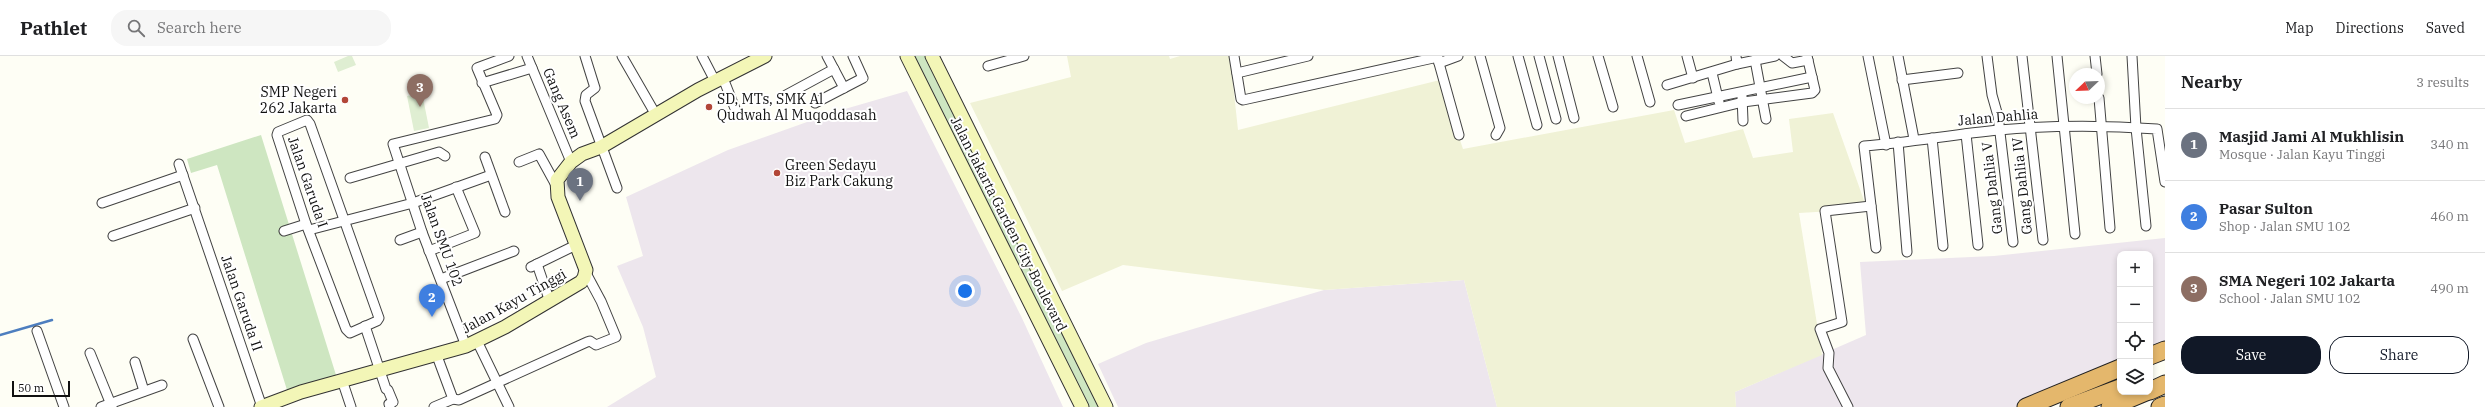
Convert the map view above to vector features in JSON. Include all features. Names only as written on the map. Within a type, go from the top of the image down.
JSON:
[{"type":"highway","points":[[2153,355],[2165,350]]},
{"type":"highway","points":[[2026,407],[2117,369]]},
{"type":"highway","points":[[2153,377],[2165,374]]},
{"type":"highway","points":[[2153,389],[2165,384]]},
{"type":"highway","points":[[2069,407],[2117,389]]},
{"type":"highway","points":[[2110,407],[2139,395]]},
{"type":"highway","points":[[2160,407],[2165,405]]},
{"type":"street","points":[[509,56],[497,58],[477,68],[482,84],[532,68]]},
{"type":"street","name":"Gang Asem","points":[[527,56],[572,162]]},
{"type":"street","points":[[585,56],[595,88],[585,97],[585,101],[617,188]]},
{"type":"street","points":[[622,56],[656,115]]},
{"type":"street","points":[[702,56],[719,80],[736,111]]},
{"type":"street","points":[[556,185],[560,176],[572,162],[582,154],[601,147],[719,80],[766,56]]},
{"type":"street","points":[[827,56],[844,88]]},
{"type":"street","points":[[815,103],[863,78],[853,56]]},
{"type":"street","name":"Jalan Jakarta Garden City Boulevard","points":[[907,56],[1082,407]]},
{"type":"street","name":"Jalan Jakarta Garden City Boulevard","points":[[932,56],[1102,406]]},
{"type":"street","points":[[988,66],[1024,56]]},
{"type":"street","points":[[1234,56],[1241,99],[1458,56]]},
{"type":"street","points":[[1237,73],[1308,56]]},
{"type":"street","points":[[1480,56],[1500,128],[1496,134]]},
{"type":"street","points":[[1518,56],[1537,125]]},
{"type":"street","points":[[1539,56],[1556,119]]},
{"type":"street","points":[[1558,56],[1574,118]]},
{"type":"street","points":[[1598,56],[1613,107]]},
{"type":"street","points":[[1637,56],[1650,102]]},
{"type":"street","points":[[1687,56],[1693,78]]},
{"type":"street","points":[[1686,116],[1743,102],[1812,92],[1815,90],[1808,58],[1792,64],[1783,56]]},
{"type":"street","points":[[1868,56],[1886,145]]},
{"type":"street","points":[[1898,56],[1914,140]]},
{"type":"street","name":"Gang Dahlia V","points":[[1987,56],[1991,89],[1995,103],[1999,130],[2013,242]]},
{"type":"street","name":"Gang Dahlia IV","points":[[2022,56],[2043,240]]},
{"type":"street","points":[[2057,56],[2075,234]]},
{"type":"street","points":[[2095,56],[2096,68]]},
{"type":"street","points":[[2132,56],[2136,128],[2146,226]]},
{"type":"street","points":[[1666,85],[1712,73],[1737,60],[1755,60],[1769,57]]},
{"type":"street","points":[[1438,59],[1459,135]]},
{"type":"street","points":[[1755,60],[1766,119]]},
{"type":"street","points":[[786,95],[834,69]]},
{"type":"street","points":[[1712,73],[1720,107]]},
{"type":"street","points":[[1902,80],[1958,73]]},
{"type":"street","points":[[1678,105],[1812,76]]},
{"type":"street","name":"Jalan SMU 102","points":[[482,84],[497,115],[495,118],[393,144],[422,232],[441,279],[472,344],[497,382],[509,407]]},
{"type":"street","points":[[1741,91],[1743,102],[1743,121]]},
{"type":"street","points":[[2099,104],[2110,228]]},
{"type":"street","name":"Jalan Garuda I","points":[[307,120],[310,124],[346,222],[379,318],[377,322],[351,332],[347,331],[307,227],[277,133],[307,120]]},
{"type":"street","name":"Jalan Dahlia","points":[[1871,206],[1864,146],[1886,145],[1898,142],[1999,130],[2101,125],[2157,129],[2162,153]]},
{"type":"street","points":[[1966,134],[1978,245]]},
{"type":"street","points":[[1932,138],[1943,246]]},
{"type":"street","points":[[1898,142],[1907,252]]},
{"type":"street","points":[[350,178],[400,165],[438,152],[445,156]]},
{"type":"street","points":[[2162,153],[2165,182]]},
{"type":"street","points":[[519,162],[539,154],[556,185]]},
{"type":"street","points":[[485,157],[505,212]]},
{"type":"street","name":"Jalan Garuda II","points":[[179,164],[262,407]]},
{"type":"street","points":[[102,203],[183,175]]},
{"type":"street","points":[[284,230],[346,222],[413,203],[491,175]]},
{"type":"street","name":"Jalan Kayu Tinggi","points":[[262,407],[293,394],[380,369],[436,356],[472,344],[581,282],[586,273],[556,185]]},
{"type":"street","points":[[430,251],[475,232],[456,187]]},
{"type":"street","points":[[1848,407],[1828,368],[1829,353],[1820,329],[1842,322],[1826,210],[1871,206],[1876,248]]},
{"type":"street","points":[[113,236],[195,208]]},
{"type":"street","points":[[400,240],[422,232]]},
{"type":"street","points":[[549,299],[534,266],[576,245]]},
{"type":"street","points":[[441,279],[514,251]]},
{"type":"street","points":[[434,407],[453,399],[459,400],[587,342],[590,341],[596,345],[616,336],[586,273]]},
{"type":"street","points":[[365,326],[386,389],[388,390],[393,402],[389,404],[390,407]]},
{"type":"street","points":[[37,331],[64,407]]},
{"type":"street","points":[[193,338],[219,407]]},
{"type":"street","points":[[90,352],[111,405]]},
{"type":"street","points":[[436,356],[453,399]]},
{"type":"street","points":[[135,362],[144,391]]},
{"type":"street","points":[[342,380],[351,407]]},
{"type":"street","points":[[101,407],[111,405],[162,385]]},
{"type":"shaded area","points":[[907,91],[1021,316],[1063,407],[607,407],[656,377],[643,327],[617,266],[643,256],[626,197],[728,150],[838,111]]},
{"type":"shaded area","points":[[2165,238],[2165,350],[2153,356],[2153,251],[2117,251],[2117,372],[2042,407],[1736,407],[1735,392],[1866,335],[1860,262],[1994,256]]},
{"type":"shaded area","points":[[1464,280],[1497,407],[1118,407],[1098,364],[1146,343],[1324,290]]},
{"type":"green space","points":[[348,56],[352,56],[356,65],[338,72],[334,62]]},
{"type":"green space","points":[[908,56],[932,56],[1106,407],[1082,407]]},
{"type":"green space","points":[[1067,56],[1169,56],[1170,59],[1180,56],[1230,56],[1238,130],[1440,80],[1463,149],[1674,110],[1685,143],[1743,129],[1753,158],[1793,152],[1789,119],[1833,113],[1867,209],[1799,213],[1822,355],[1735,392],[1736,407],[1497,407],[1464,280],[1324,290],[1123,265],[1062,291],[970,103],[1071,77]]},
{"type":"green space","points":[[422,93],[429,128],[414,131],[407,96]]},
{"type":"green space","points":[[261,135],[336,375],[287,390],[217,165],[191,173],[187,159]]},
{"type":"waterway","points":[[0,335],[52,320]]},
{"type":"place","name":"SMP Negeri 262 Jakarta","points":[[345,100]]},
{"type":"place","name":"SMA Negeri 102 Jakarta","points":[[420,107]]},
{"type":"place","name":"SD, MTs, SMK Al Qudwah Al Muqoddasah","points":[[709,107]]},
{"type":"place","name":"Green Sedayu Biz Park Cakung","points":[[777,173]]},
{"type":"place","name":"Masjid Jami Al Mukhlisin","points":[[580,201]]},
{"type":"place","name":"Pasar Sulton","points":[[432,317]]}]
